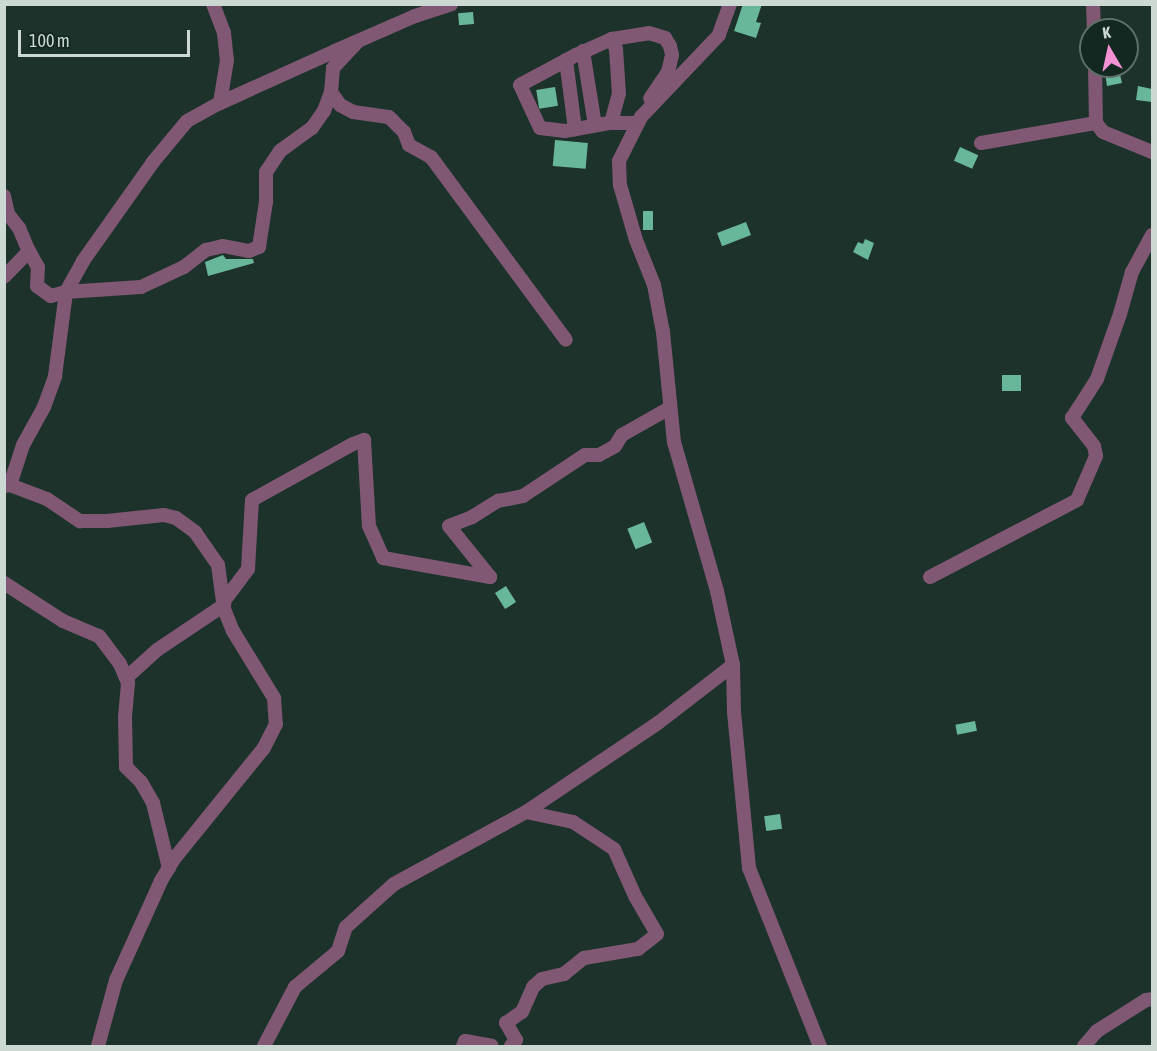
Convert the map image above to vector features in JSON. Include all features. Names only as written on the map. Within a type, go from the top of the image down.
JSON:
[{"type":"street","points":[[213,4],[224,33],[227,60],[220,103]]},
{"type":"street","points":[[98,1047],[116,980],[129,946],[169,868],[263,749],[276,724],[274,698],[233,631],[224,603],[218,565],[195,532],[176,518],[164,515],[107,521],[80,521],[47,499],[7,485],[23,445],[44,407],[55,376],[66,292],[83,261],[153,162],[187,121],[220,103],[415,16],[451,4]]},
{"type":"street","points":[[730,4],[719,35],[640,120],[565,131],[540,128],[520,85],[583,51],[612,39],[649,33],[665,38],[670,46],[668,72],[640,120],[619,161],[620,185],[636,240],[654,285],[663,332],[668,409],[674,442],[717,591],[733,665],[749,867],[820,1047]]},
{"type":"street","points":[[611,123],[619,94],[616,48],[612,39]]},
{"type":"street","points":[[4,196],[8,214],[19,228],[38,267],[37,286],[51,296],[66,292],[141,286],[184,267],[206,250],[223,246],[249,252],[259,247],[266,202],[266,172],[280,151],[312,128],[324,111],[331,92],[333,68],[356,43]]},
{"type":"street","points":[[583,51],[595,125]]},
{"type":"street","points":[[566,60],[575,129]]},
{"type":"street","points":[[1095,78],[1096,123],[1103,132],[1152,152]]},
{"type":"street","points":[[331,92],[340,105],[353,112],[389,117],[404,132],[409,145],[431,157],[566,340]]},
{"type":"street","points":[[981,143],[1096,123]]},
{"type":"street","points":[[930,577],[1077,500],[1096,456],[1094,446],[1072,418],[1097,379],[1120,314],[1131,272],[1152,235]]},
{"type":"street","points":[[4,277],[29,251]]},
{"type":"street","points":[[126,678],[157,650],[224,603],[248,569],[252,500],[353,444],[364,440],[369,526],[383,558],[490,577],[449,526],[472,517],[498,501],[523,496],[585,455],[599,455],[615,446],[622,435],[668,409]]},
{"type":"street","points":[[4,583],[63,621],[99,636],[120,664],[128,683],[125,717],[126,767],[141,782],[153,803],[169,868]]},
{"type":"street","points":[[264,1047],[295,987],[338,951],[346,927],[394,884],[526,812],[658,723],[733,665]]},
{"type":"street","points":[[511,1047],[516,1040],[506,1023],[522,1012],[533,987],[542,979],[564,974],[584,958],[638,949],[657,934],[635,896],[614,849],[573,822],[526,812]]},
{"type":"street","points":[[1084,1047],[1098,1031],[1146,1000],[1152,999]]},
{"type":"street","points":[[463,1047],[465,1041],[492,1047]]},
{"type":"building","points":[[743,4],[762,4],[756,22],[761,23],[756,38],[734,31]]},
{"type":"building","points":[[473,12],[474,24],[459,25],[458,13]]},
{"type":"building","points":[[1106,78],[1121,78],[1122,83],[1107,86]]},
{"type":"building","points":[[1138,86],[1152,89],[1152,102],[1136,100]]},
{"type":"building","points":[[555,87],[558,106],[539,109],[536,90]]},
{"type":"building","points":[[555,140],[588,143],[586,169],[553,166]]},
{"type":"building","points":[[960,147],[978,155],[972,169],[954,161]]},
{"type":"building","points":[[643,211],[653,211],[653,230],[643,230]]},
{"type":"building","points":[[746,222],[751,235],[722,246],[717,233]]},
{"type":"building","points":[[865,239],[874,243],[868,260],[853,252],[858,242],[863,244]]},
{"type":"building","points":[[223,255],[226,259],[253,259],[254,263],[208,276],[205,262]]},
{"type":"building","points":[[1002,375],[1021,375],[1021,391],[1002,391]]},
{"type":"building","points":[[644,522],[652,542],[636,549],[627,529]]},
{"type":"building","points":[[506,586],[516,602],[505,609],[495,593]]},
{"type":"building","points":[[975,721],[977,731],[957,735],[955,725]]},
{"type":"building","points":[[780,814],[782,829],[766,831],[764,816]]}]
